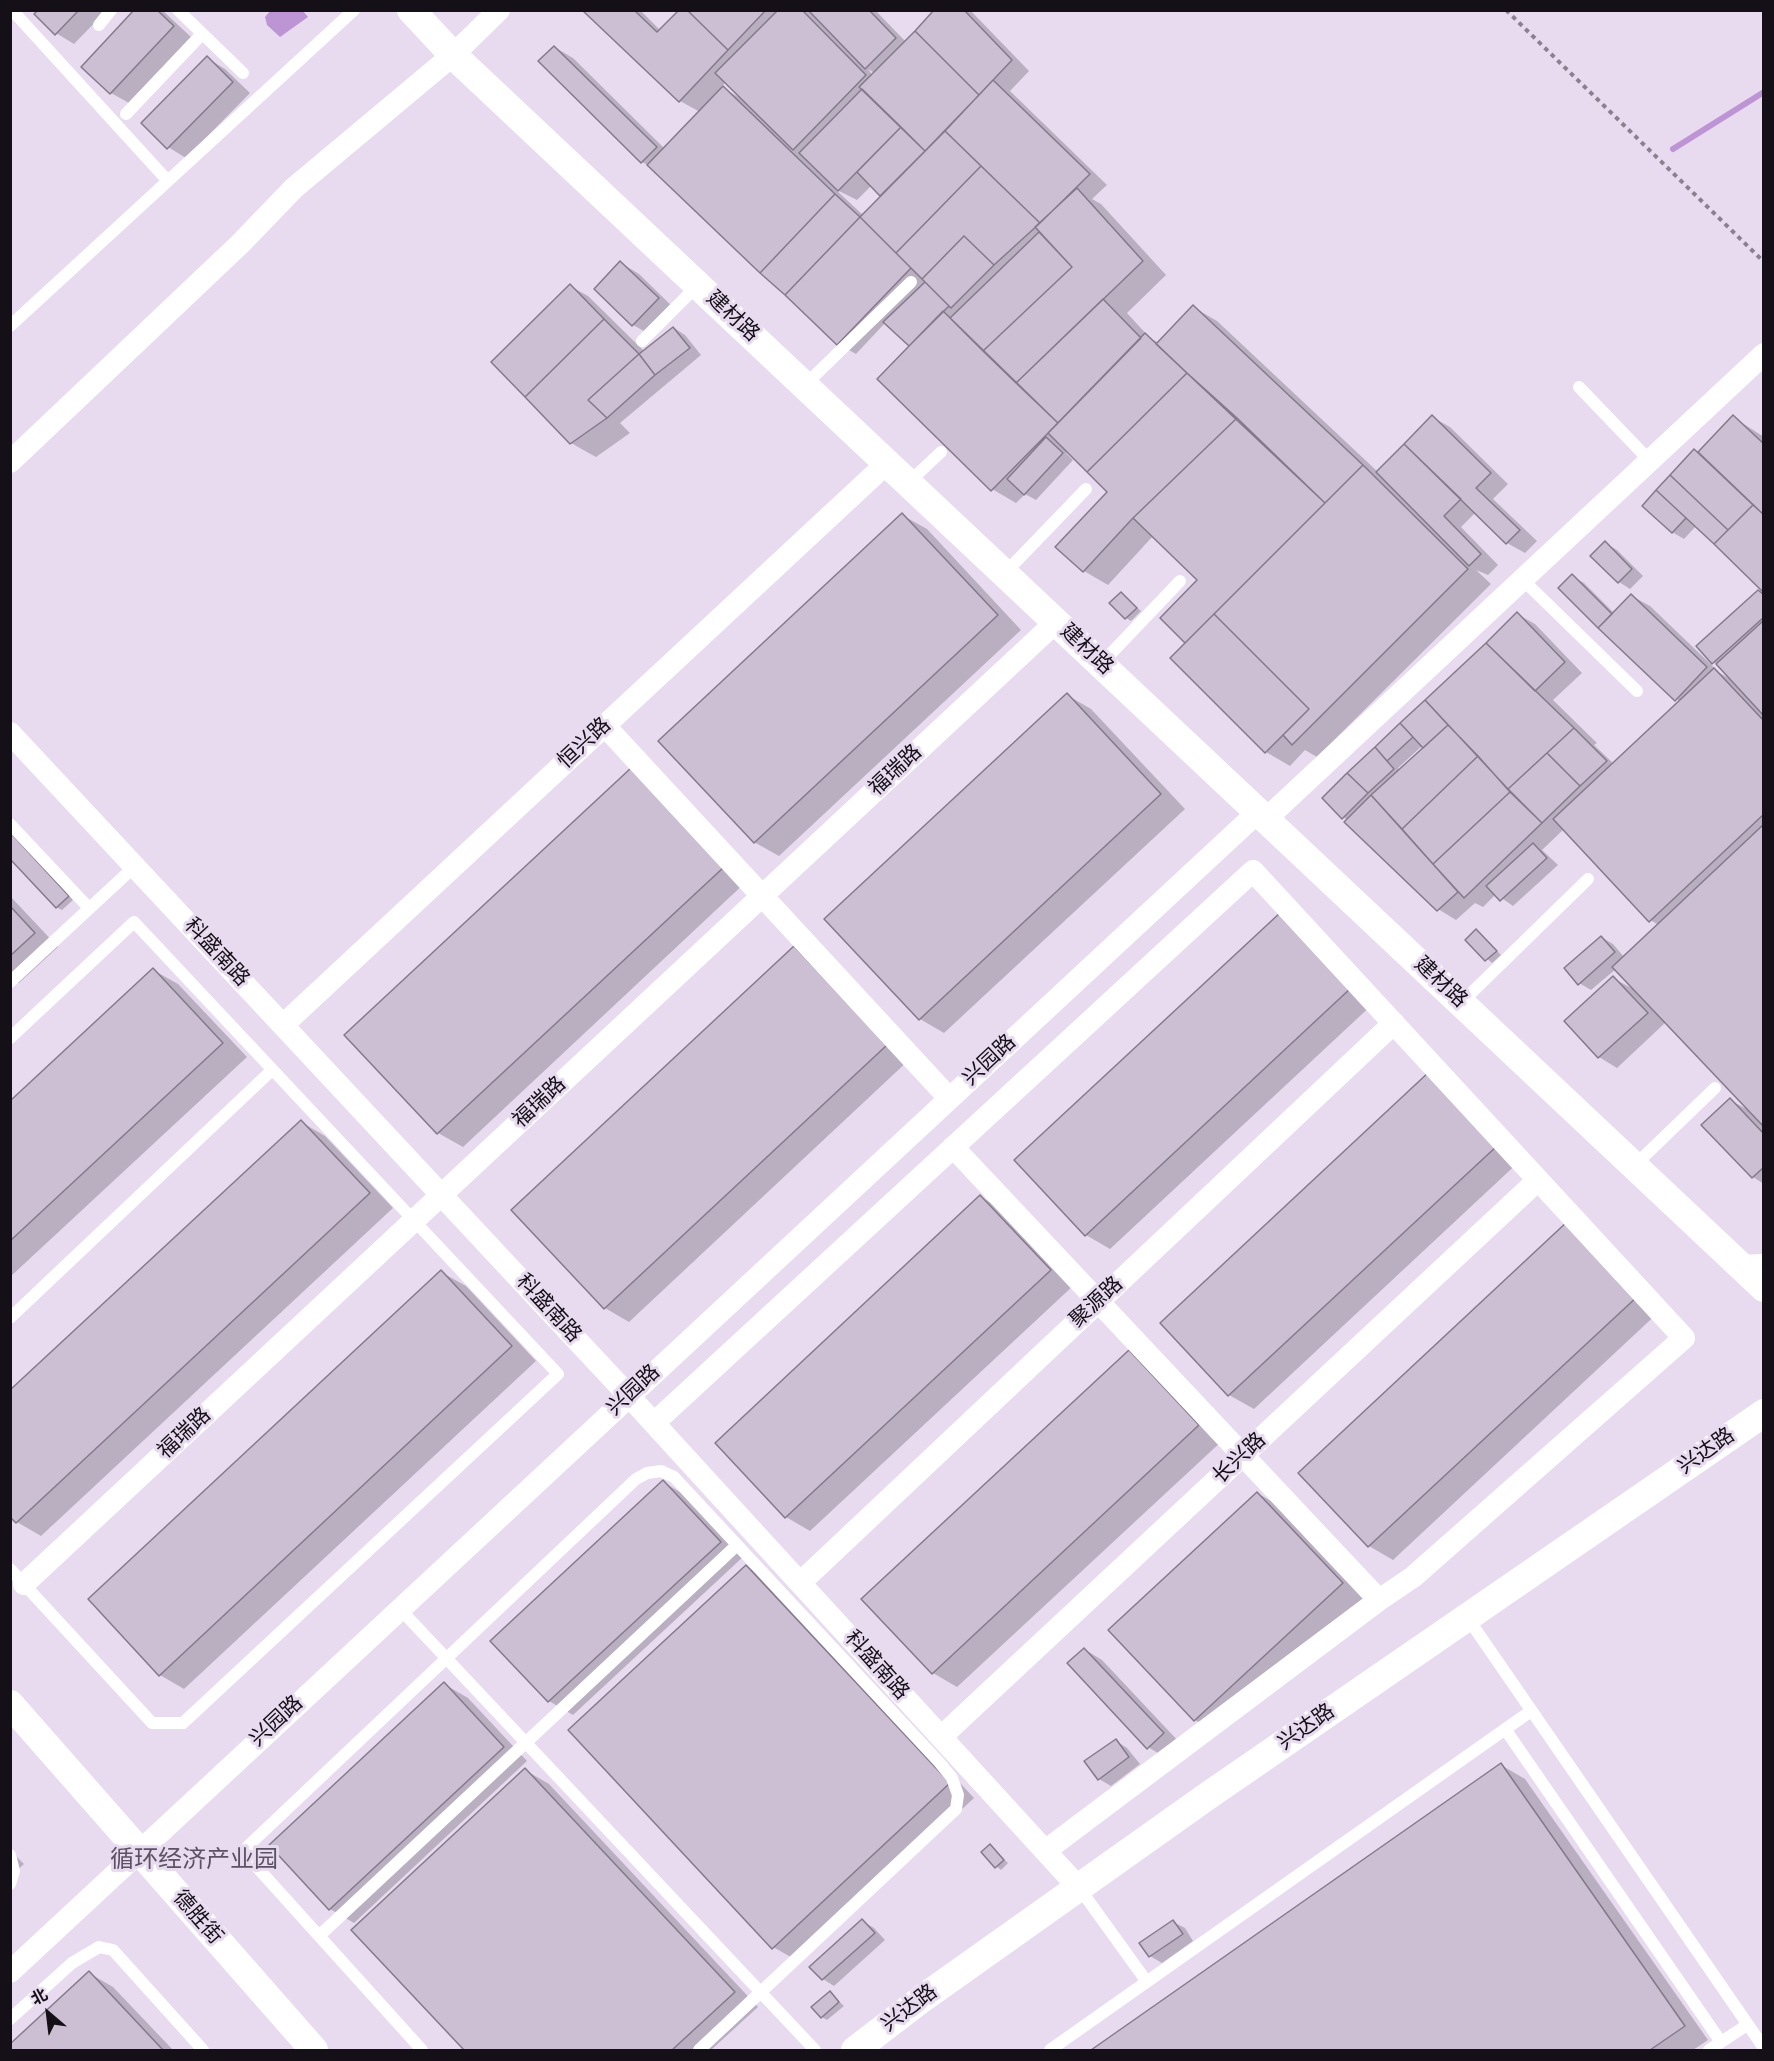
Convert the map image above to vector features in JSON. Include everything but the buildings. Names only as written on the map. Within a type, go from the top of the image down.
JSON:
[{"type":"street","name":"建材路","points":[[411,10],[453,55],[1764,1288]]},
{"type":"street","points":[[10,462],[240,244],[294,188],[453,55],[499,10]]},
{"type":"street","name":"兴园路","points":[[10,1972],[949,1098],[1523,580],[1764,354]]},
{"type":"street","name":"恒兴路","points":[[283,1025],[887,463]]},
{"type":"street","name":"福瑞路","points":[[17,1576],[414,1220],[1056,622]]},
{"type":"street","points":[[605,726],[949,1098]]},
{"type":"street","name":"科盛南路","points":[[10,733],[629,1396],[1080,1888]]},
{"type":"street","points":[[654,1423],[1253,871],[1684,1338],[1413,1576],[1045,1851]]},
{"type":"street","name":"聚源路","points":[[800,1583],[1394,1023]]},
{"type":"street","points":[[953,1147],[1379,1600]]},
{"type":"street","name":"长兴路","points":[[941,1737],[1538,1180]]},
{"type":"street","name":"兴达路","points":[[855,2050],[923,1998],[1209,1795],[1764,1413]]},
{"type":"street","name":"德胜街","points":[[10,1704],[314,2050]]},
{"type":"lane","points":[[12,10],[168,180]]},
{"type":"lane","points":[[99,25],[111,10]]},
{"type":"lane","points":[[178,10],[243,73]]},
{"type":"lane","points":[[10,326],[354,10]]},
{"type":"lane","points":[[126,114],[202,34]]},
{"type":"lane","points":[[805,386],[911,282]]},
{"type":"lane","points":[[642,341],[699,285]]},
{"type":"lane","points":[[1579,387],[1650,461]]},
{"type":"lane","points":[[908,483],[940,452]]},
{"type":"lane","points":[[1005,573],[1086,489]]},
{"type":"lane","points":[[1523,580],[1637,692]]},
{"type":"lane","points":[[1101,664],[1180,582]]},
{"type":"lane","points":[[10,824],[89,909]]},
{"type":"lane","points":[[10,982],[134,867]]},
{"type":"lane","points":[[1461,1003],[1588,879]]},
{"type":"lane","points":[[10,1038],[134,922],[558,1374],[183,1724],[152,1723],[17,1576]]},
{"type":"lane","points":[[10,1318],[272,1070]]},
{"type":"lane","points":[[1634,1166],[1715,1088]]},
{"type":"lane","points":[[1735,1261],[1764,1260]]},
{"type":"lane","points":[[422,2050],[250,1858],[248,1846],[636,1479],[647,1473],[662,1471],[674,1477],[939,1762],[952,1778],[958,1796],[956,1809],[699,2050]]},
{"type":"lane","points":[[319,1936],[737,1545]]},
{"type":"lane","points":[[400,1609],[815,2050]]},
{"type":"lane","points":[[1467,1617],[1764,2048]]},
{"type":"lane","points":[[1050,2050],[1531,1711]]},
{"type":"lane","points":[[1505,1729],[1721,2042]]},
{"type":"lane","points":[[10,1856],[14,1871],[10,1884]]},
{"type":"lane","points":[[1080,1888],[1147,1982]]},
{"type":"lane","points":[[10,2019],[72,1963],[99,1947],[114,1950],[202,2050]]},
{"type":"lane","points":[[1709,2050],[1747,2025]]},
{"type":"path","points":[[1506,10],[1764,262]]},
{"type":"shaded area","points":[[271,10],[303,11],[308,17],[280,37],[267,25],[265,17]]},
{"type":"waterway","points":[[1673,149],[1764,92]]},
{"type":"district","name":"循环经济产业园","points":[[194,1861]]}]
